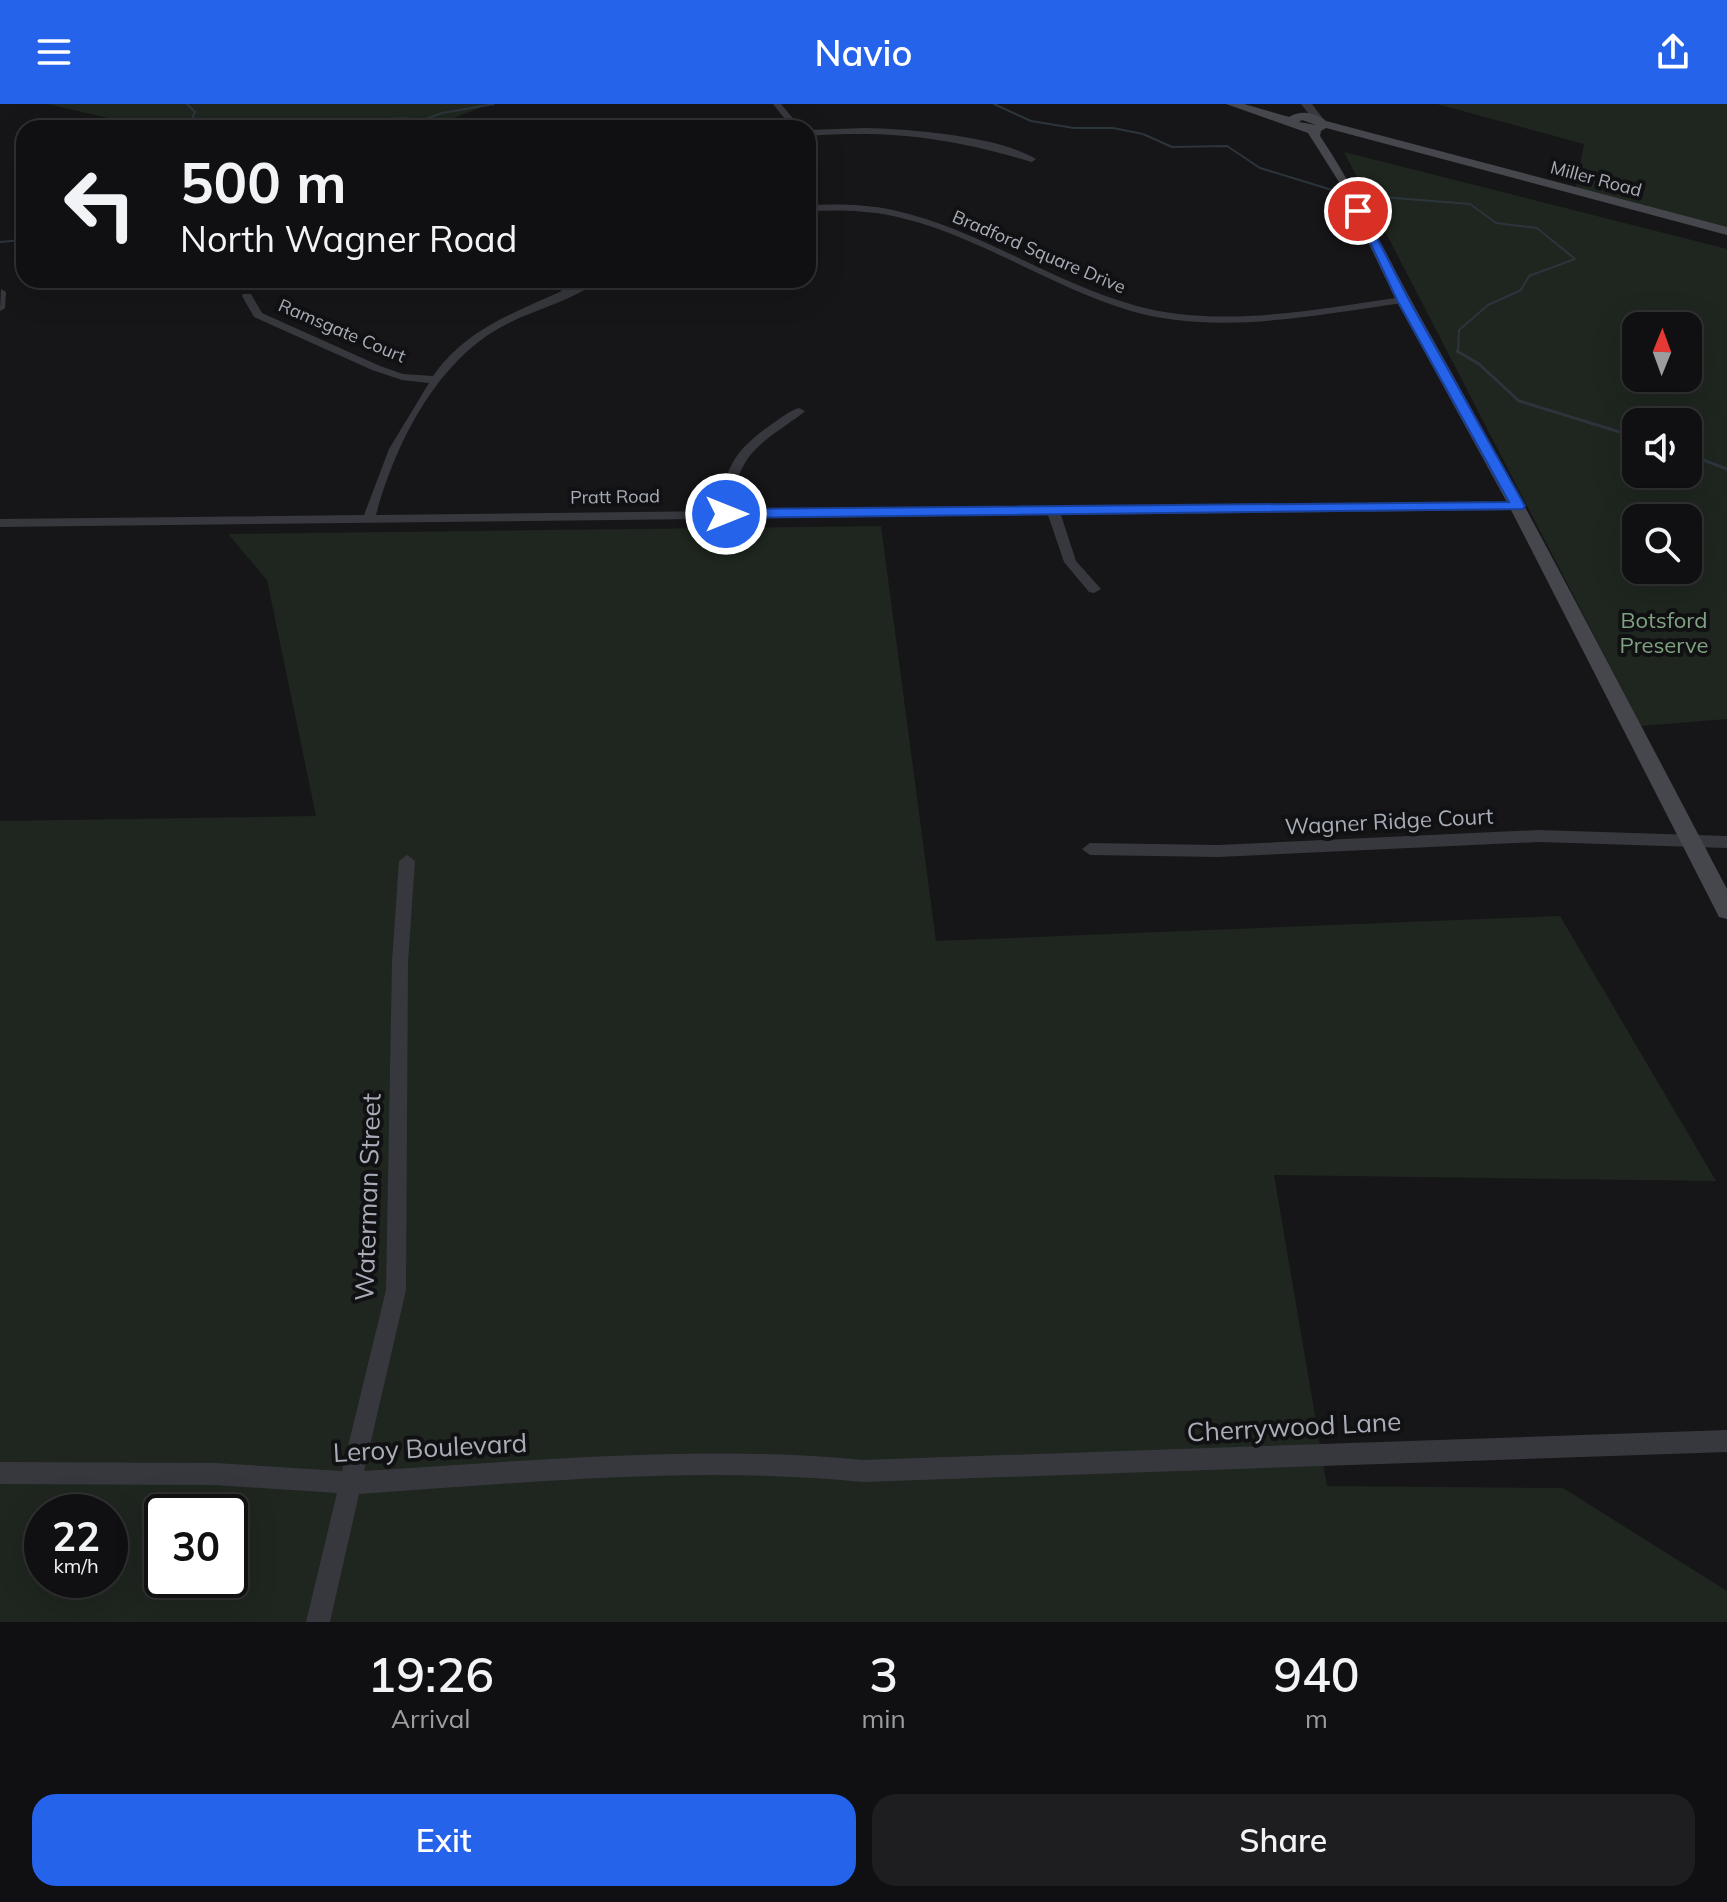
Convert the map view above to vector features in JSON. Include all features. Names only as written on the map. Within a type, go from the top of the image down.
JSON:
[{"type":"main road","points":[[1232,104],[1300,115]]},
{"type":"main road","points":[[1242,104],[1300,115],[1348,193]]},
{"type":"main road","name":"Miller Road","points":[[1300,115],[1319,125],[1727,231]]},
{"type":"main road","points":[[1319,125],[1314,136],[1518,506],[1727,911]]},
{"type":"street","points":[[777,104],[790,120]]},
{"type":"street","points":[[1300,115],[1319,125]]},
{"type":"street","points":[[816,132],[872,129],[916,132],[981,143],[1032,159]]},
{"type":"street","name":"Bradford Square Drive","points":[[816,208],[859,208],[904,216],[1109,301],[1175,317],[1272,317],[1403,300]]},
{"type":"street","points":[[563,288],[573,292]]},
{"type":"street","points":[[369,519],[375,490],[436,380],[454,356],[472,340],[580,288]]},
{"type":"street","points":[[0,308],[1,292]]},
{"type":"street","name":"Ramsgate Court","points":[[247,296],[258,315],[363,363],[402,377],[436,380]]},
{"type":"street","points":[[726,514],[727,482],[734,464],[757,441],[799,411]]},
{"type":"street","name":"Pratt Road","points":[[0,523],[1518,506]]},
{"type":"street","points":[[1053,511],[1070,562],[1094,589]]},
{"type":"street","name":"Wagner Ridge Court","points":[[1090,849],[1218,851],[1539,836],[1727,842]]},
{"type":"street","name":"Waterman Street","points":[[318,1622],[396,1290],[400,962],[407,861]]},
{"type":"street","name":"Cherrywood Lane","points":[[863,1471],[1727,1441]]},
{"type":"street","name":"Leroy Boulevard","points":[[0,1473],[215,1474],[351,1483],[665,1463],[792,1464],[863,1471]]},
{"type":"green space","points":[[48,104],[490,104],[449,120],[117,120]]},
{"type":"green space","points":[[1437,104],[1727,104],[1727,231],[1575,192],[1584,144]]},
{"type":"green space","name":"Botsford Preserve","points":[[1344,152],[1727,249],[1727,719],[1641,726]]},
{"type":"green space","points":[[881,526],[936,941],[1560,916],[1716,1181],[1274,1175],[1327,1486],[1563,1488],[1727,1591],[1727,1622],[0,1622],[0,821],[316,816],[267,580],[228,534]]},
{"type":"waterway","points":[[187,104],[195,112],[192,120]]},
{"type":"waterway","points":[[424,120],[442,113],[494,104]]},
{"type":"waterway","points":[[994,104],[1031,121],[1074,128],[1113,128],[1143,134],[1172,147],[1227,146],[1260,168],[1345,194],[1470,204],[1496,223],[1537,228],[1575,259],[1529,276],[1521,290],[1488,305],[1459,330],[1458,352]]},
{"type":"waterway","points":[[380,120],[417,120]]},
{"type":"waterway","points":[[0,242],[16,241]]},
{"type":"waterway","points":[[1458,352],[1479,364],[1519,401],[1622,433]]},
{"type":"waterway","points":[[1702,459],[1727,469]]},
{"type":"route","points":[[726,514],[1518,506],[1403,300],[1358,211]]}]
